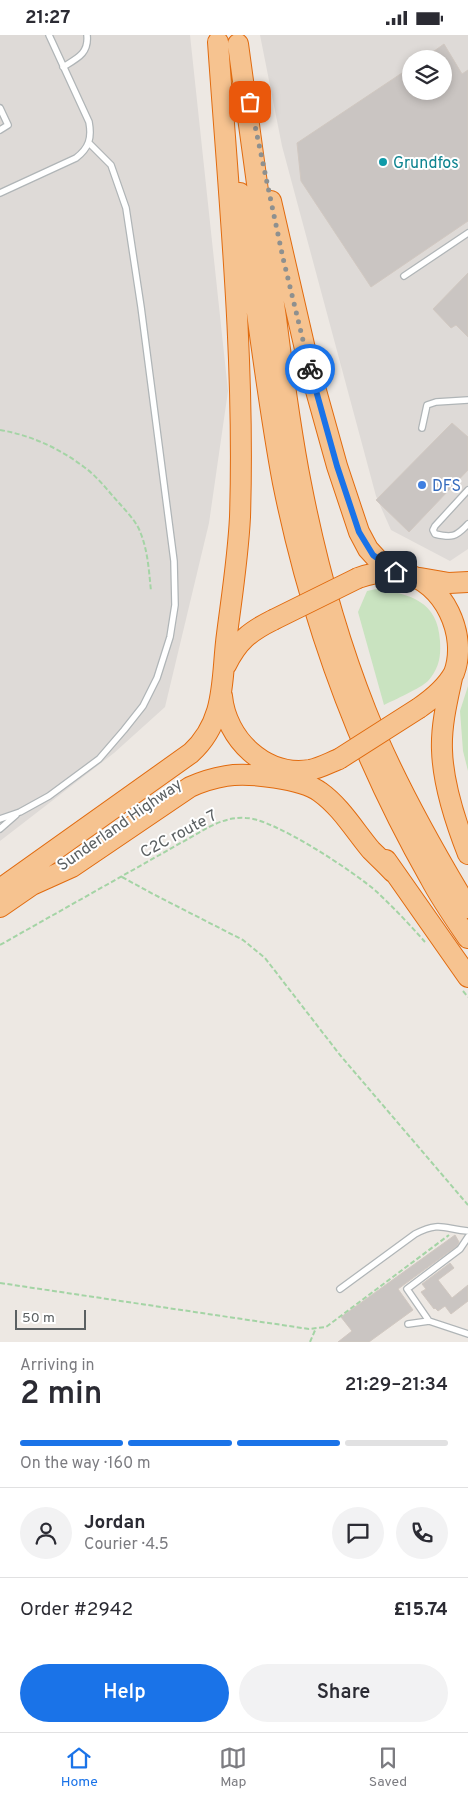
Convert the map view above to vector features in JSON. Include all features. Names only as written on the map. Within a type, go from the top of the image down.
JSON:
[{"type":"highway","points":[[227,39],[308,362],[337,466],[359,532],[373,555],[405,575],[429,585],[442,598],[450,610],[457,629],[459,651]]},
{"type":"highway","points":[[227,39],[241,422],[240,519],[226,647],[226,667],[222,689],[225,712],[238,738],[259,760],[278,767],[317,775],[350,803],[465,983]]},
{"type":"highway","points":[[227,39],[300,482],[322,577],[366,711],[403,791],[446,872],[468,908]]},
{"type":"highway","points":[[227,39],[265,373],[283,482],[306,579],[336,674],[372,766],[430,879],[468,939]]},
{"type":"highway","points":[[226,667],[233,652],[252,631],[358,579],[376,573],[405,575],[449,583],[468,582]]},
{"type":"highway","points":[[468,629],[459,651],[443,723],[442,749],[448,791],[468,854]]},
{"type":"highway","points":[[300,770],[319,767],[339,759],[419,708],[443,688],[454,674]]},
{"type":"highway","name":"Sunderland Highway","points":[[0,889],[191,753],[207,736],[211,728],[222,689]]},
{"type":"highway","name":"Sunderland Highway","points":[[0,907],[175,783],[190,775],[227,765],[278,767]]},
{"type":"highway","points":[[32,885],[72,867],[190,787],[227,775],[292,781],[308,785],[319,791],[330,800],[372,851],[393,872]]},
{"type":"lane","points":[[0,193],[76,158],[84,152],[89,143],[89,122],[49,35]]},
{"type":"lane","points":[[64,67],[84,52],[87,47],[87,35]]},
{"type":"lane","points":[[0,108],[8,125],[0,130]]},
{"type":"lane","points":[[0,819],[20,812],[49,796],[99,759],[143,706],[157,678],[170,637],[175,605],[174,561],[141,307],[126,208],[111,165],[89,143]]},
{"type":"lane","points":[[404,276],[468,233]]},
{"type":"lane","points":[[422,428],[427,405],[436,402],[468,400]]},
{"type":"lane","points":[[468,491],[435,526],[434,530],[435,534],[448,537],[459,533],[468,524]]},
{"type":"lane","points":[[0,829],[20,812]]},
{"type":"lane","points":[[340,1289],[415,1233],[440,1225],[468,1231]]},
{"type":"lane","points":[[429,1321],[407,1289],[460,1249],[468,1237]]},
{"type":"lane","points":[[408,1325],[429,1321],[468,1334]]},
{"type":"path","points":[[0,431],[27,436],[66,455],[85,467],[112,495],[141,533],[151,591]]},
{"type":"path","name":"C2C route 7","points":[[0,945],[209,827],[226,819],[248,817],[281,829],[352,873],[376,891],[429,947]]},
{"type":"path","points":[[122,876],[153,894],[244,940],[264,958],[340,1055],[468,1205]]},
{"type":"path","points":[[465,983],[468,997]]},
{"type":"path","points":[[0,1283],[309,1329],[326,1327],[457,1229]]},
{"type":"path","points":[[310,1342],[316,1328]]},
{"type":"shaded area","points":[[0,35],[190,35],[228,391],[209,523],[165,707],[114,753],[0,841]]},
{"type":"shaded area","points":[[260,35],[468,35],[468,549],[450,561],[391,530],[376,496],[282,146]]},
{"type":"green space","points":[[376,589],[411,597],[428,608],[438,627],[440,641],[440,652],[435,672],[428,681],[384,705],[358,612],[367,591]]},
{"type":"green space","points":[[468,686],[468,771],[463,751],[460,711]]},
{"type":"building","name":"Grundfos","points":[[444,44],[448,50],[436,50]]},
{"type":"building","name":"Grundfos","points":[[452,57],[462,74],[468,70],[468,221],[371,287],[301,181],[297,143],[402,73],[402,100],[452,100]]},
{"type":"building","points":[[468,273],[468,337],[456,325],[451,328],[433,309]]},
{"type":"building","name":"DFS","points":[[452,423],[468,437],[468,470],[409,532],[376,500]]},
{"type":"building","points":[[455,1235],[459,1242],[457,1246],[398,1289],[413,1310],[369,1342],[338,1342],[352,1331],[341,1317]]},
{"type":"building","points":[[450,1263],[454,1268],[438,1280],[452,1298],[468,1285],[468,1301],[451,1314],[445,1306],[438,1311],[434,1309],[421,1292],[426,1289],[422,1284]]},
{"type":"way so far","points":[[250,102],[283,258],[310,369]]},
{"type":"place","name":"Grundfos","points":[[383,162]]},
{"type":"place","name":"DFS","points":[[422,485]]},
{"type":"route","points":[[310,369],[337,466],[359,532],[373,555],[396,572]]}]
